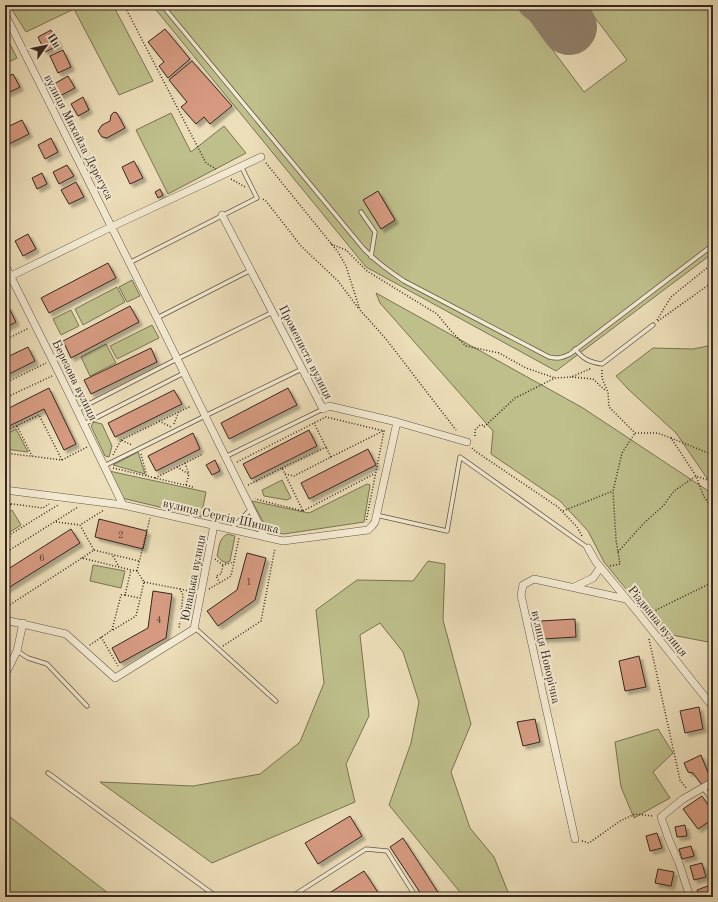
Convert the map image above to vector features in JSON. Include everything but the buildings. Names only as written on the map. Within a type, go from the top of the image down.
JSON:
[{"type":"street","name":"вулиця Михайла Дерегуса","points":[[5,14],[158,318],[265,537]]},
{"type":"street","points":[[8,277],[261,156]]},
{"type":"street","name":"Промениста вулиця","points":[[222,215],[323,409],[330,406],[397,422],[467,442]]},
{"type":"street","name":"Березова вулиця","points":[[5,265],[8,277],[124,505]]},
{"type":"street","name":"вулиця Сергія Шишка","points":[[5,490],[124,505],[283,541],[368,530],[375,522],[397,422]]},
{"type":"street","name":"Юнацька вулиця","points":[[5,620],[66,634],[115,678],[194,629],[214,525]]},
{"type":"street","name":"Різдвяна вулиця","points":[[588,548],[600,568],[639,614],[713,707]]},
{"type":"street","points":[[574,587],[593,578],[600,568]]},
{"type":"street","name":"вулиця Новорічна","points":[[575,839],[521,595],[523,584],[534,579],[626,599]]},
{"type":"street","points":[[5,675],[17,651],[23,624]]},
{"type":"street","points":[[690,897],[679,863],[668,840],[661,817],[683,799],[713,782]]},
{"type":"lane","points":[[162,5],[371,257],[404,281],[542,354],[556,359],[564,357],[713,245]]},
{"type":"lane","points":[[129,262],[257,198],[241,166]]},
{"type":"lane","points":[[361,212],[375,232],[371,257]]},
{"type":"lane","points":[[158,318],[251,270]]},
{"type":"lane","points":[[77,410],[273,312]]},
{"type":"lane","points":[[575,349],[587,360],[593,363],[602,364],[653,325]]},
{"type":"lane","points":[[104,466],[302,369]]},
{"type":"lane","points":[[84,424],[184,373]]},
{"type":"lane","points":[[225,457],[323,409]]},
{"type":"lane","points":[[376,515],[447,531],[460,457],[588,548]]},
{"type":"lane","points":[[231,529],[251,509]]},
{"type":"lane","points":[[194,627],[276,701]]},
{"type":"lane","points":[[17,651],[28,658],[47,664],[87,706]]},
{"type":"lane","points":[[48,773],[217,897]]},
{"type":"lane","points":[[703,787],[713,801]]},
{"type":"lane","points":[[291,897],[366,848],[387,851],[416,897]]},
{"type":"path","points":[[124,5],[206,163],[248,189]]},
{"type":"path","points":[[261,156],[338,252],[346,266],[360,310]]},
{"type":"path","points":[[260,197],[266,200],[301,246],[338,281],[360,310],[386,339],[454,428],[475,451],[558,507],[577,527],[588,548]]},
{"type":"path","points":[[331,244],[346,250],[367,271],[437,314],[466,346],[499,353],[526,368],[555,378]]},
{"type":"path","points":[[653,325],[671,297],[713,263]]},
{"type":"path","points":[[653,325],[707,286],[713,284]]},
{"type":"path","points":[[5,340],[29,328]]},
{"type":"path","points":[[5,383],[46,363]]},
{"type":"path","points":[[484,427],[515,398],[555,378],[571,376],[602,364],[602,378],[608,392],[609,407],[635,433],[658,433],[713,456]]},
{"type":"path","points":[[5,398],[52,375]]},
{"type":"path","points":[[571,376],[593,379],[608,392]]},
{"type":"path","points":[[121,440],[199,402]]},
{"type":"path","points":[[159,421],[173,428],[179,411]]},
{"type":"path","points":[[5,432],[39,415],[62,460]]},
{"type":"path","points":[[236,462],[326,418],[384,431]]},
{"type":"path","points":[[314,423],[331,457]]},
{"type":"path","points":[[475,436],[475,430],[480,425],[486,425]]},
{"type":"path","points":[[16,426],[32,456]]},
{"type":"path","points":[[285,474],[294,476],[384,431]]},
{"type":"path","points":[[365,526],[384,431]]},
{"type":"path","points":[[610,566],[620,564],[616,540],[613,491],[622,453],[635,433]]},
{"type":"path","points":[[671,438],[696,476],[704,497],[713,508]]},
{"type":"path","points":[[250,490],[248,485],[326,446]]},
{"type":"path","points":[[5,452],[62,460],[87,447]]},
{"type":"path","points":[[155,478],[203,454]]},
{"type":"path","points":[[184,463],[189,474],[186,485]]},
{"type":"path","points":[[104,466],[194,487]]},
{"type":"path","points":[[177,467],[189,474]]},
{"type":"path","points":[[282,468],[303,511]]},
{"type":"path","points":[[252,495],[255,500],[303,511],[375,474]]},
{"type":"path","points":[[696,476],[713,482]]},
{"type":"path","points":[[618,552],[643,524],[663,506],[674,491],[696,476]]},
{"type":"path","points":[[562,511],[613,491]]},
{"type":"path","points":[[5,544],[9,541],[11,534],[63,502]]},
{"type":"path","points":[[5,503],[12,504],[5,508]]},
{"type":"path","points":[[5,553],[82,504]]},
{"type":"path","points":[[54,522],[80,525],[107,508]]},
{"type":"path","points":[[137,571],[151,518],[154,515]]},
{"type":"path","points":[[80,525],[94,550],[140,561]]},
{"type":"path","points":[[208,584],[207,591],[231,576],[240,534]]},
{"type":"path","points":[[222,646],[261,621],[276,543]]},
{"type":"path","points":[[5,608],[94,550]]},
{"type":"path","points":[[113,555],[119,567]]},
{"type":"path","points":[[82,558],[137,571],[144,582],[136,616],[90,645]]},
{"type":"path","points":[[212,564],[214,558],[223,565]]},
{"type":"path","points":[[223,565],[234,562]]},
{"type":"path","points":[[220,583],[216,576],[221,574],[223,565]]},
{"type":"path","points":[[125,595],[131,570]]},
{"type":"path","points":[[144,582],[180,589],[183,595],[179,629]]},
{"type":"path","points":[[639,614],[656,610],[713,582]]},
{"type":"path","points":[[112,630],[121,595],[140,599]]},
{"type":"path","points":[[102,637],[120,670]]},
{"type":"path","points":[[648,637],[680,780],[692,794]]},
{"type":"path","points":[[575,839],[589,843],[620,821],[635,814],[661,817]]},
{"type":"green space","points":[[9,5],[113,5],[153,81],[119,95],[74,9],[26,32]]},
{"type":"green space","points":[[152,5],[519,5],[584,92],[627,60],[590,11],[598,5],[713,5],[713,253],[556,371],[366,267]]},
{"type":"green space","points":[[5,34],[17,58],[5,64]]},
{"type":"green space","points":[[171,113],[191,152],[224,126],[246,153],[168,194],[136,130]]},
{"type":"green space","points":[[132,280],[140,296],[127,302],[119,287]]},
{"type":"green space","points":[[117,287],[125,302],[83,325],[75,309]]},
{"type":"green space","points":[[376,293],[583,408],[713,494],[713,643],[662,633],[604,562],[588,531],[560,501],[491,454],[493,431],[380,303]]},
{"type":"green space","points":[[71,310],[79,326],[61,335],[53,319]]},
{"type":"green space","points":[[152,325],[159,338],[117,359],[110,346]]},
{"type":"green space","points":[[106,344],[116,363],[90,376],[81,357]]},
{"type":"green space","points":[[713,345],[713,487],[676,433],[616,376],[653,348],[693,349]]},
{"type":"green space","points":[[94,422],[102,424],[112,446],[109,457],[105,456],[91,426]]},
{"type":"green space","points":[[16,429],[28,452],[5,449],[5,435]]},
{"type":"green space","points":[[138,452],[145,474],[113,465]]},
{"type":"green space","points":[[109,471],[206,492],[201,517],[122,498]]},
{"type":"green space","points":[[282,480],[291,498],[287,500],[264,496],[262,490]]},
{"type":"green space","points":[[367,484],[370,485],[364,522],[284,534],[268,531],[252,501],[309,513]]},
{"type":"green space","points":[[12,510],[21,525],[10,532],[5,524],[5,514]]},
{"type":"green space","points":[[228,534],[235,536],[230,561],[226,563],[217,556],[221,540]]},
{"type":"green space","points":[[428,561],[445,564],[443,620],[471,724],[451,772],[470,828],[494,857],[510,897],[464,897],[389,805],[411,743],[419,702],[403,652],[380,623],[360,635],[369,716],[346,764],[355,802],[212,863],[100,782],[193,786],[260,774],[300,742],[324,683],[316,610],[357,580],[413,581]]},
{"type":"green space","points":[[93,565],[125,571],[121,588],[90,581]]},
{"type":"green space","points":[[658,729],[673,753],[653,772],[670,798],[634,818],[621,787],[615,742]]},
{"type":"green space","points":[[5,813],[113,897],[15,897],[5,891]]},
{"type":"taxiway","points":[[529,5],[541,14],[555,17],[569,14],[581,5]]},
{"type":"runway","points":[[553,5],[569,27]]}]
